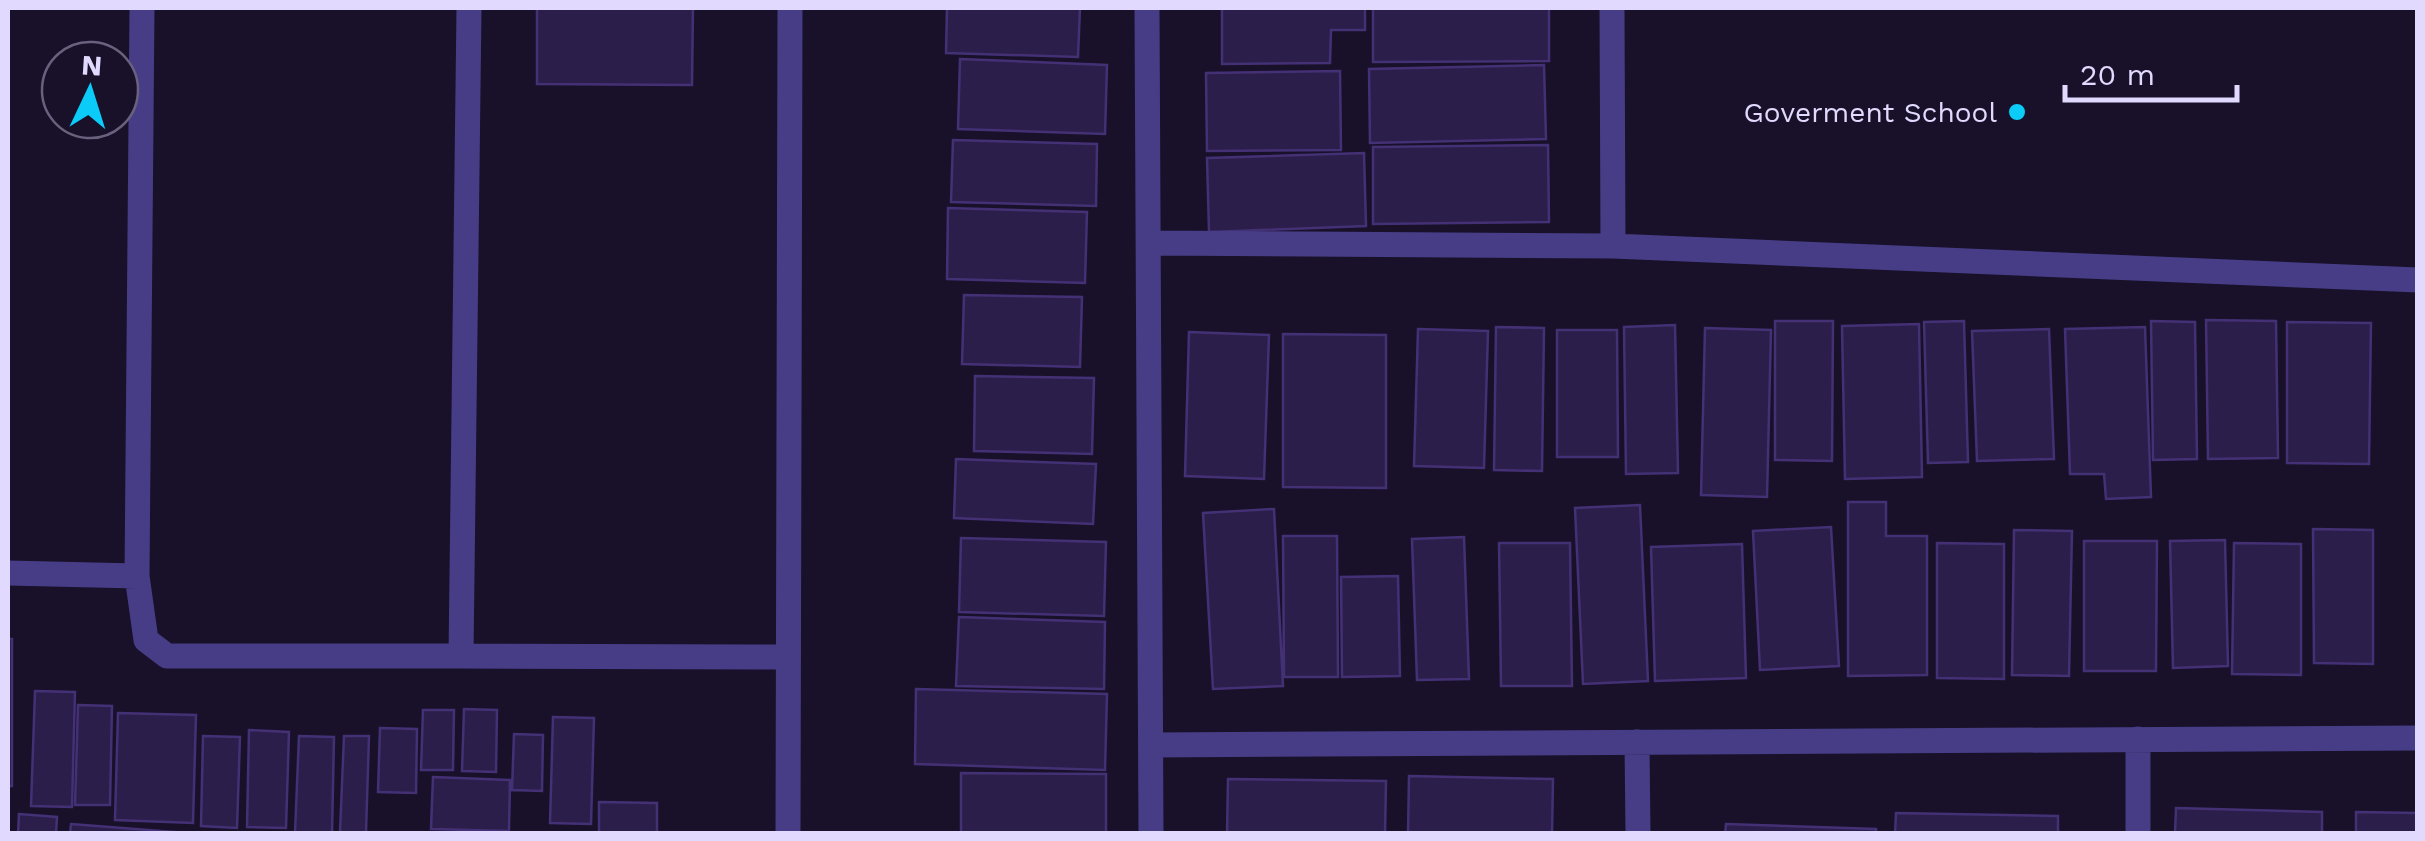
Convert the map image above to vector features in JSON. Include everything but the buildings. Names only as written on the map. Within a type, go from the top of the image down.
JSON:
[{"type":"street","points":[[142,8],[137,576],[146,640],[166,656],[788,657]]},
{"type":"street","points":[[461,656],[469,8]]},
{"type":"street","points":[[788,834],[790,8]]},
{"type":"street","points":[[1148,8],[1151,834]]},
{"type":"street","points":[[1612,8],[1613,246]]},
{"type":"street","points":[[1150,243],[1613,246],[2418,280]]},
{"type":"street","points":[[8,573],[137,576]]},
{"type":"street","points":[[1151,745],[2418,738]]},
{"type":"street","points":[[2138,739],[2138,834]]},
{"type":"street","points":[[1637,742],[1638,834]]},
{"type":"place","name":"Goverment School","points":[[2017,112]]}]
